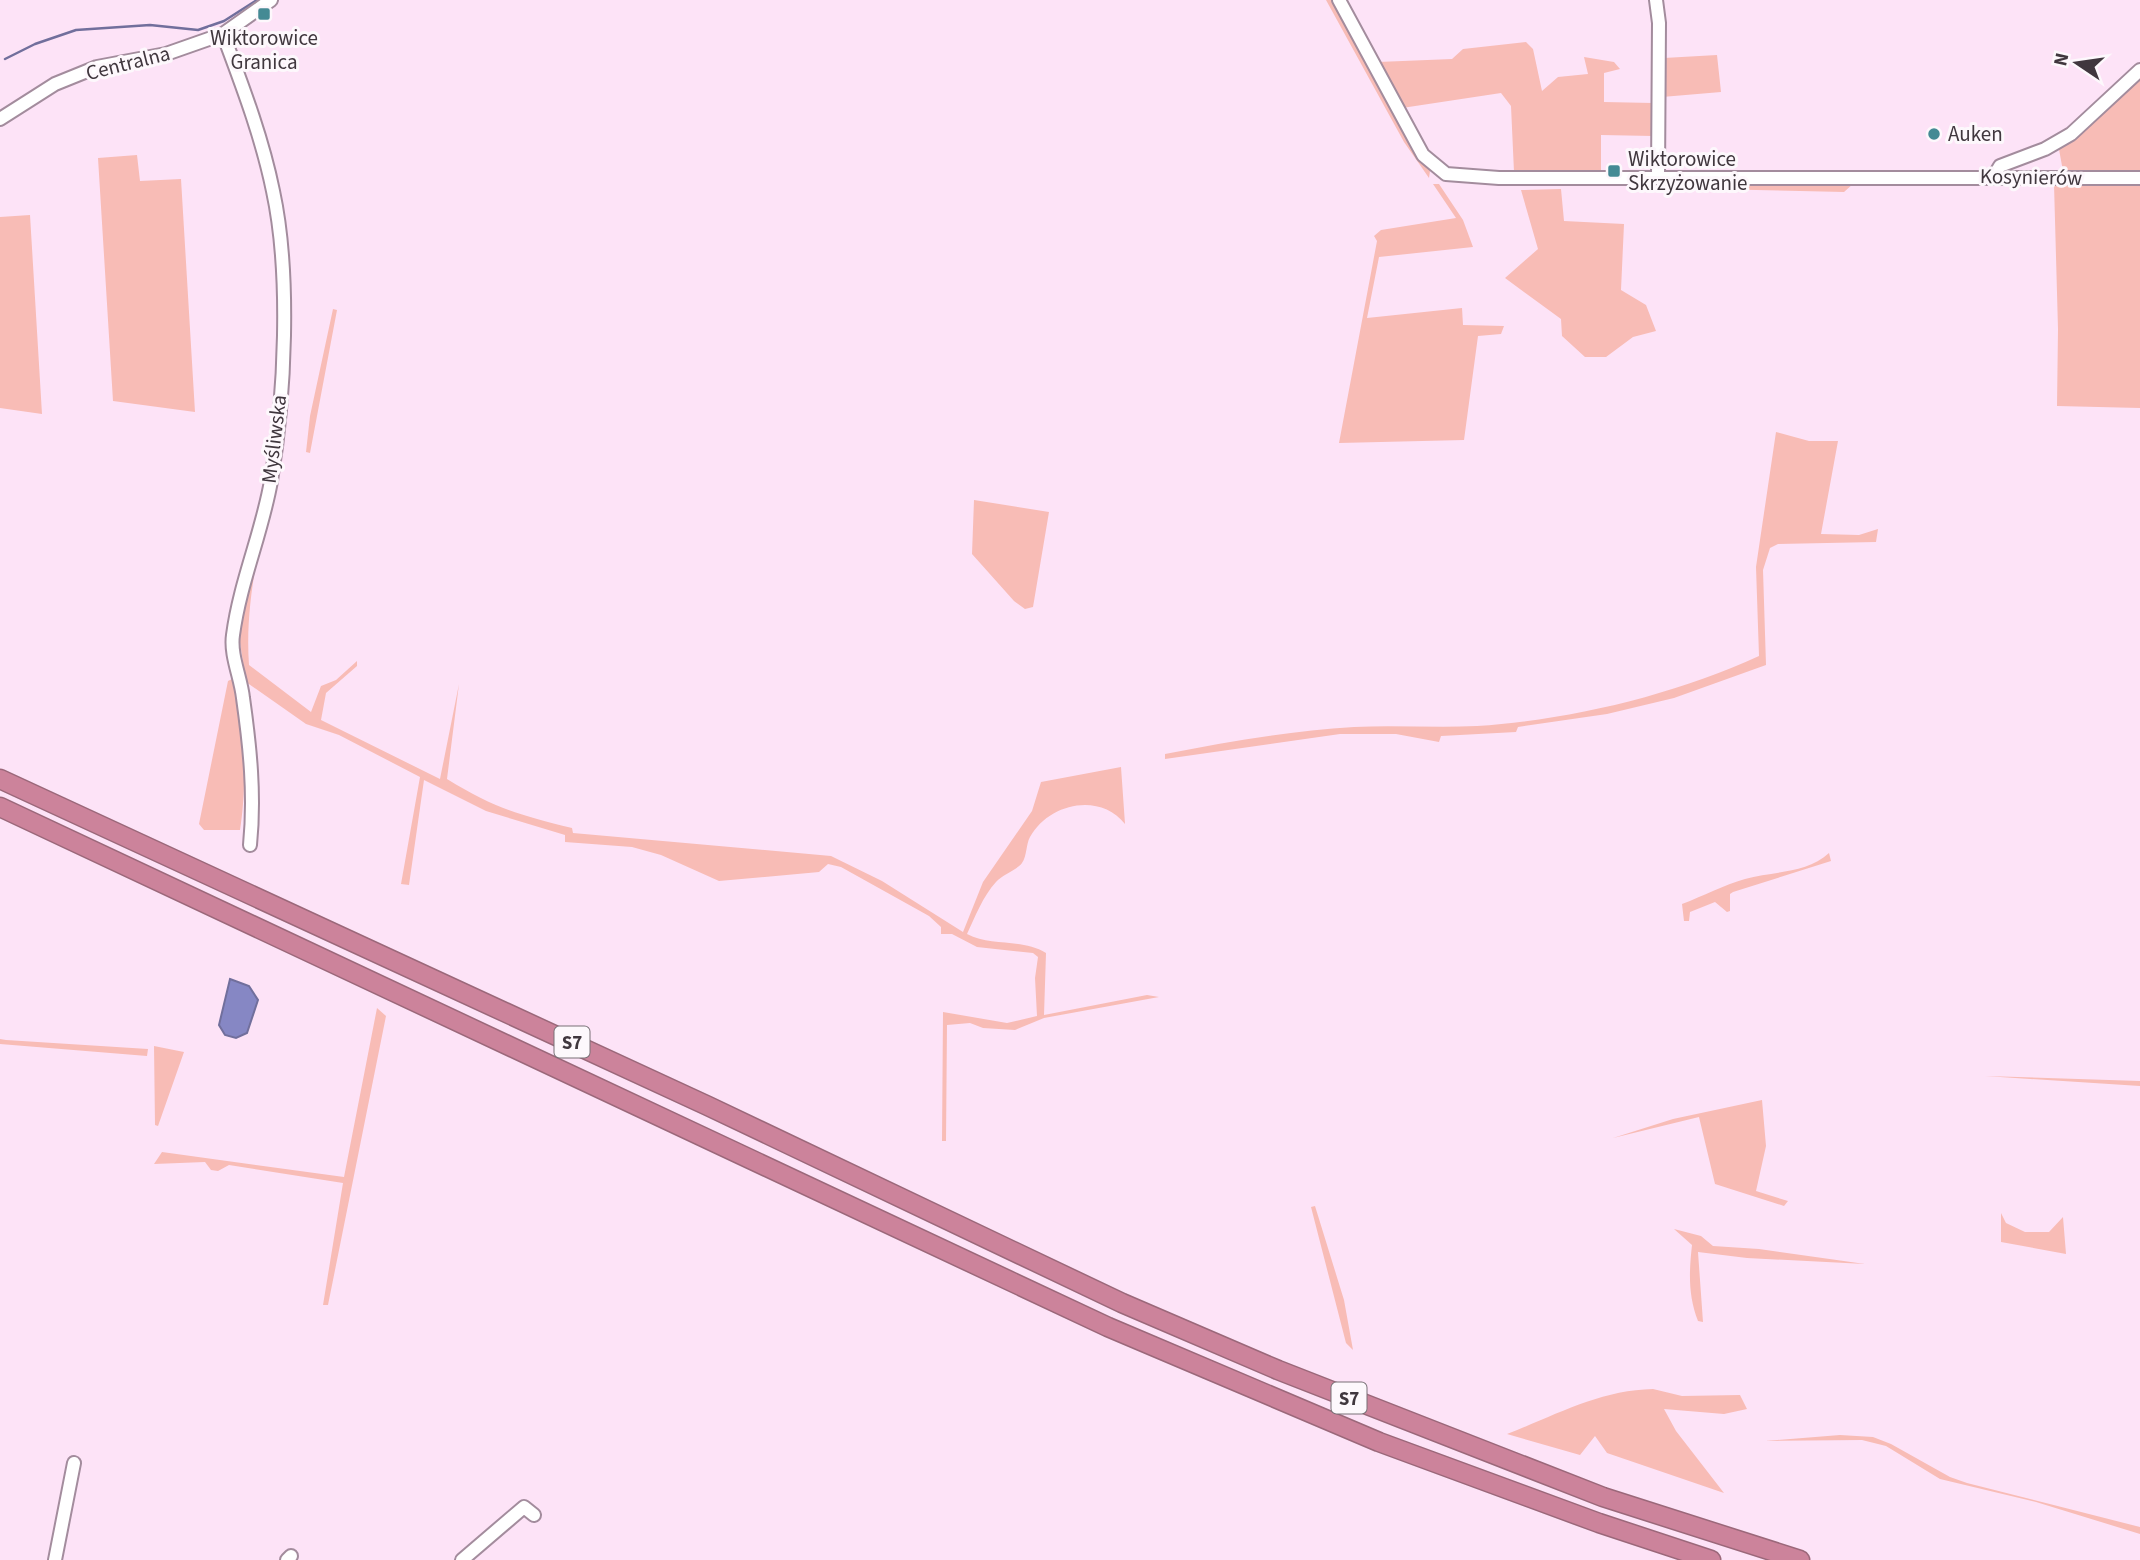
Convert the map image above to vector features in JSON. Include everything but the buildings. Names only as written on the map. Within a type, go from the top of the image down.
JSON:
[{"type":"highway","name":"S7","points":[[0,779],[696,1100],[1122,1303],[1254,1360],[1603,1497],[1800,1560]]},
{"type":"highway","name":"S7","points":[[0,807],[1108,1327],[1379,1442],[1599,1523],[1711,1560]]},
{"type":"street","name":"Centralna","points":[[0,119],[55,84],[97,67],[166,54],[223,34],[271,0]]},
{"type":"street","name":"Kosynierów","points":[[1339,0],[1423,155],[1446,174],[1499,178],[2140,178]]},
{"type":"street","points":[[1656,0],[1659,23],[1658,176]]},
{"type":"street","name":"Myśliwska","points":[[223,34],[250,104],[273,191],[281,241],[283,355],[278,427],[270,484],[241,590],[232,638],[243,695],[254,801],[250,845]]},
{"type":"street","points":[[1994,176],[2000,166],[2045,149],[2071,134],[2140,70]]},
{"type":"street","points":[[55,1560],[74,1463]]},
{"type":"street","points":[[462,1560],[524,1507],[534,1515]]},
{"type":"shaded area","points":[[1326,0],[1333,0],[1408,140],[1430,171],[1429,178],[1404,142]]},
{"type":"shaded area","points":[[1526,42],[1533,49],[1542,91],[1558,77],[1588,74],[1584,57],[1614,62],[1620,69],[1604,73],[1604,102],[1653,103],[1653,136],[1601,135],[1601,173],[1514,172],[1511,106],[1501,93],[1402,108],[1378,62],[1452,59],[1463,49]]},
{"type":"shaded area","points":[[1717,55],[1721,92],[1662,97],[1664,58]]},
{"type":"shaded area","points":[[2140,74],[2140,171],[2063,171],[2058,144]]},
{"type":"shaded area","points":[[137,155],[140,181],[181,179],[195,412],[113,401],[98,158]]},
{"type":"shaded area","points":[[1854,183],[1844,192],[1708,189],[1710,184]]},
{"type":"shaded area","points":[[1433,184],[1439,184],[1463,220],[1473,247],[1379,257],[1367,318],[1462,308],[1463,325],[1504,326],[1501,334],[1478,336],[1464,440],[1339,443],[1377,241],[1374,236],[1381,230],[1456,218]]},
{"type":"shaded area","points":[[2054,184],[2140,184],[2140,408],[2057,406]]},
{"type":"shaded area","points":[[1561,189],[1564,221],[1624,224],[1621,290],[1646,305],[1656,331],[1633,337],[1606,357],[1585,357],[1562,336],[1561,319],[1505,278],[1538,249],[1521,190]]},
{"type":"shaded area","points":[[30,215],[42,414],[0,408],[0,217]]},
{"type":"shaded area","points":[[333,309],[337,310],[310,453],[306,452],[310,416]]},
{"type":"shaded area","points":[[281,414],[287,416],[260,540],[250,603],[249,665],[311,712],[321,686],[336,680],[357,661],[357,666],[326,693],[321,720],[440,779],[459,684],[447,779],[493,804],[572,828],[573,833],[831,856],[882,881],[963,932],[983,882],[1032,811],[1041,782],[1121,767],[1125,824],[1115,814],[1089,805],[1075,806],[1049,816],[1030,837],[1022,863],[991,888],[967,934],[1037,948],[1046,953],[1044,1015],[1147,995],[1159,997],[1044,1018],[1015,1030],[983,1028],[970,1023],[947,1025],[946,1141],[942,1141],[943,1012],[1007,1023],[1037,1016],[1035,978],[1038,957],[1033,953],[977,947],[952,934],[941,934],[941,927],[929,916],[841,867],[828,864],[819,872],[719,881],[661,855],[632,847],[565,842],[565,835],[486,811],[424,780],[409,885],[401,884],[420,777],[339,735],[306,724],[246,682],[239,636],[243,594]]},
{"type":"shaded area","points":[[1776,432],[1809,441],[1838,441],[1821,534],[1859,535],[1878,529],[1876,542],[1778,544],[1770,548],[1763,570],[1766,665],[1674,698],[1607,714],[1518,727],[1516,732],[1441,736],[1439,742],[1396,734],[1340,734],[1165,759],[1165,754],[1306,731],[1369,726],[1477,726],[1548,718],[1657,694],[1759,656],[1756,567]]},
{"type":"shaded area","points":[[974,500],[1049,512],[1033,607],[1025,609],[1014,601],[972,554]]},
{"type":"shaded area","points":[[232,679],[243,734],[244,794],[240,830],[204,830],[199,824],[228,681]]},
{"type":"shaded area","points":[[1829,853],[1831,861],[1733,892],[1730,894],[1730,911],[1727,912],[1715,902],[1690,912],[1689,921],[1684,921],[1682,904],[1745,879],[1810,865]]},
{"type":"shaded area","points":[[377,1008],[386,1016],[328,1305],[323,1305],[343,1183],[229,1165],[218,1171],[211,1170],[205,1162],[154,1164],[162,1152],[344,1177]]},
{"type":"shaded area","points":[[0,1039],[148,1049],[147,1056],[0,1044]]},
{"type":"shaded area","points":[[154,1046],[184,1052],[158,1126],[155,1125]]},
{"type":"shaded area","points":[[1985,1076],[2140,1081],[2140,1086]]},
{"type":"shaded area","points":[[1762,1100],[1766,1146],[1756,1191],[1788,1201],[1784,1206],[1715,1184],[1699,1117],[1613,1138],[1673,1119]]},
{"type":"shaded area","points":[[1315,1206],[1344,1300],[1353,1350],[1346,1343],[1311,1207]]},
{"type":"shaded area","points":[[2001,1213],[2006,1223],[2025,1232],[2049,1232],[2063,1217],[2066,1254],[2001,1242]]},
{"type":"shaded area","points":[[1674,1229],[1701,1236],[1713,1246],[1759,1249],[1865,1264],[1747,1258],[1698,1252],[1703,1322],[1698,1321],[1691,1293],[1692,1245]]},
{"type":"shaded area","points":[[1653,1389],[1682,1396],[1740,1395],[1747,1409],[1724,1414],[1664,1409],[1676,1431],[1724,1493],[1607,1453],[1595,1436],[1580,1455],[1507,1434],[1596,1399],[1634,1390]]},
{"type":"shaded area","points":[[1840,1435],[1873,1437],[1950,1477],[2140,1527],[2140,1534],[2036,1502],[1940,1479],[1886,1446],[1862,1440],[1765,1441]]},
{"type":"water","points":[[230,979],[249,986],[258,1000],[247,1033],[236,1038],[225,1035],[219,1025]]},
{"type":"waterway","points":[[5,59],[35,44],[76,30],[150,25],[198,30],[224,21],[257,0]]},
{"type":"place","name":"Wiktorowice Granica","points":[[264,14]]},
{"type":"place","name":"Auken","points":[[1934,134]]},
{"type":"place","name":"Wiktorowice Skrzyżowanie","points":[[1614,171]]}]
